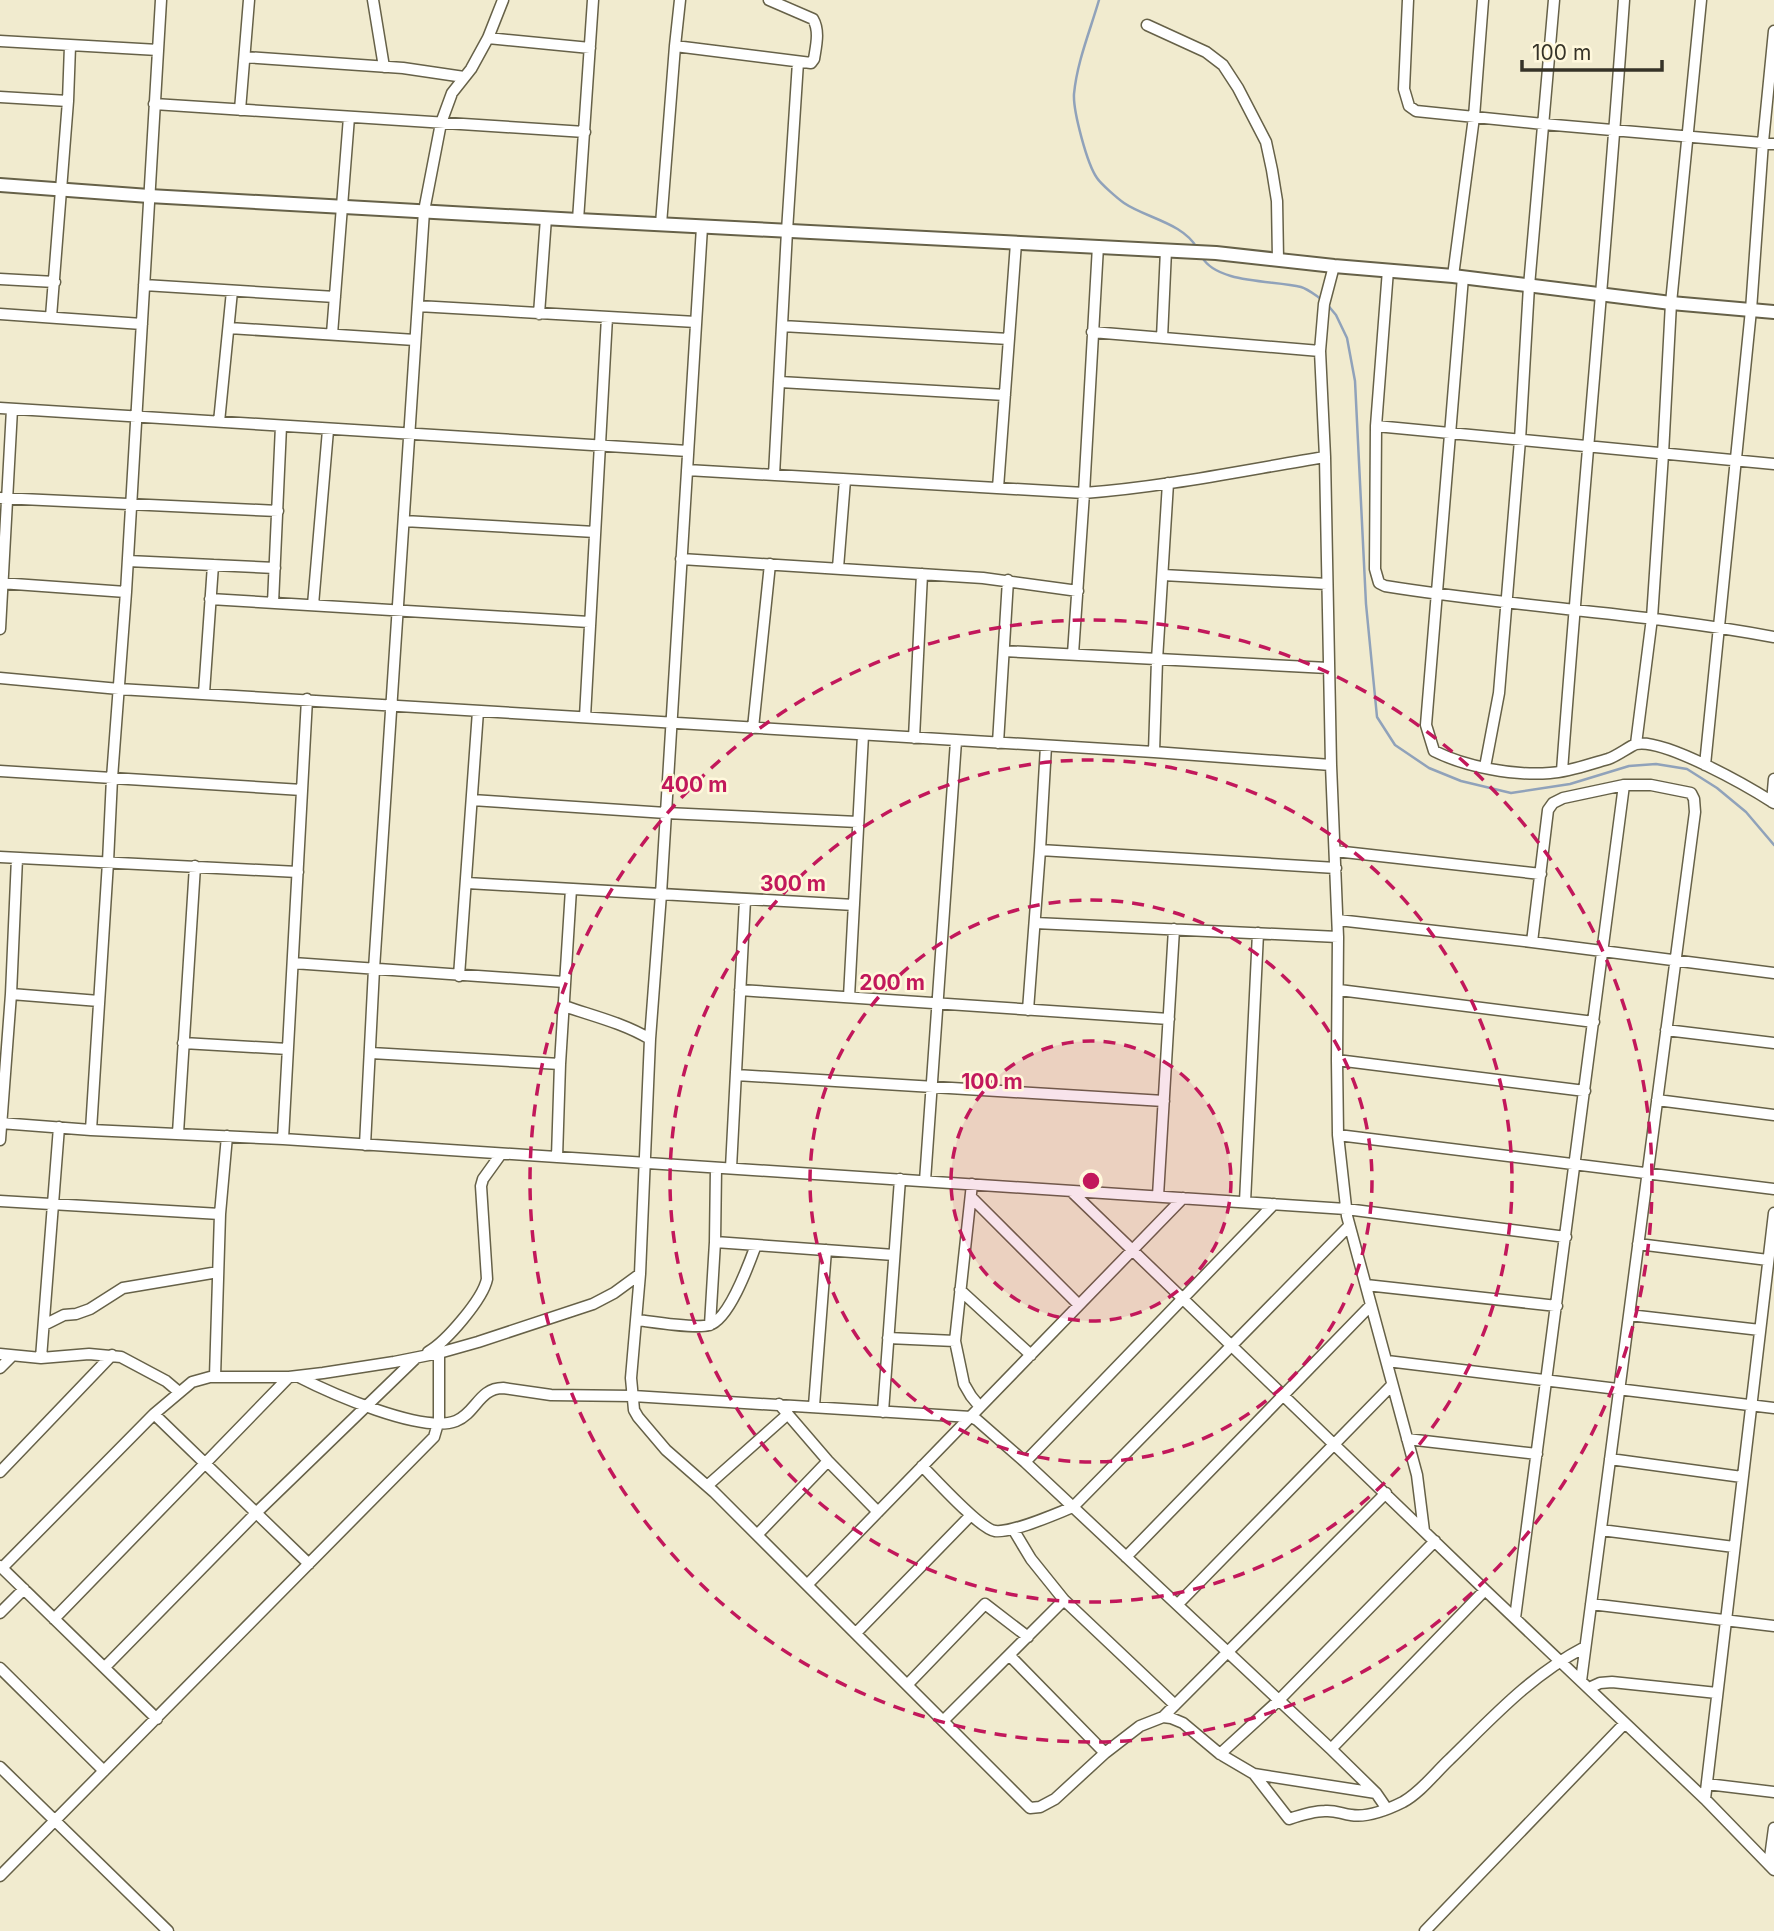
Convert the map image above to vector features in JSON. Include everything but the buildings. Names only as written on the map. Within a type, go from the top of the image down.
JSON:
[{"type":"street","points":[[91,1130],[161,0]]},
{"type":"street","points":[[240,110],[249,0]]},
{"type":"street","points":[[373,0],[384,67]]},
{"type":"street","points":[[365,1145],[374,969],[424,211],[441,123],[452,93],[471,69],[488,38],[503,0]]},
{"type":"street","points":[[578,220],[593,0]]},
{"type":"street","points":[[661,224],[680,0]]},
{"type":"street","points":[[675,46],[811,62],[814,59],[818,32],[816,22],[769,0]]},
{"type":"street","points":[[1408,0],[1404,89],[1409,106],[1416,111],[1769,143]]},
{"type":"street","points":[[1483,0],[1458,277],[1438,594],[1431,648],[1426,725],[1434,751],[1451,759],[1509,772],[1550,773],[1609,758],[1636,744],[1658,746],[1705,765],[1773,802],[1774,779]]},
{"type":"street","points":[[1485,766],[1499,693],[1520,440],[1529,286],[1554,0]]},
{"type":"street","points":[[1562,771],[1624,0]]},
{"type":"street","points":[[1636,744],[1652,618],[1671,303],[1701,0]]},
{"type":"street","points":[[1147,25],[1206,52],[1223,65],[1238,88],[1266,142],[1277,201],[1278,259]]},
{"type":"street","points":[[1705,765],[1769,143],[1774,32]]},
{"type":"street","points":[[488,38],[590,48]]},
{"type":"street","points":[[0,41],[158,50]]},
{"type":"street","points":[[51,317],[70,46]]},
{"type":"street","points":[[246,57],[403,68],[464,77]]},
{"type":"street","points":[[775,475],[798,62]]},
{"type":"street","points":[[0,97],[68,101]]},
{"type":"street","points":[[154,104],[585,132]]},
{"type":"street","points":[[332,334],[349,117]]},
{"type":"street","points":[[0,185],[702,227],[1216,253],[1774,312]]},
{"type":"street","points":[[538,314],[545,218]]},
{"type":"street","points":[[702,227],[650,1039],[640,1274],[632,1372],[634,1410],[666,1450],[757,1535],[1030,1808],[1055,1800],[1105,1753],[1140,1726],[1163,1717],[1386,1493]]},
{"type":"street","points":[[998,488],[1016,243]]},
{"type":"street","points":[[1073,654],[1098,246]]},
{"type":"street","points":[[1163,338],[1170,250]]},
{"type":"street","points":[[1334,266],[1324,304],[1320,351],[1338,920],[1338,1135],[1349,1226],[1417,1475],[1424,1531]]},
{"type":"street","points":[[1388,270],[1376,426],[1376,578],[1379,583],[1438,594],[1652,618],[1774,637]]},
{"type":"street","points":[[0,279],[55,282]]},
{"type":"street","points":[[144,285],[335,297]]},
{"type":"street","points":[[219,422],[232,291]]},
{"type":"street","points":[[418,306],[696,322]]},
{"type":"street","points":[[0,314],[142,324]]},
{"type":"street","points":[[585,717],[607,317]]},
{"type":"street","points":[[782,326],[1009,339]]},
{"type":"street","points":[[229,328],[415,340]]},
{"type":"street","points":[[1093,332],[1320,351]]},
{"type":"street","points":[[780,382],[1005,395]]},
{"type":"street","points":[[0,408],[688,451]]},
{"type":"street","points":[[0,629],[4,498],[12,409]]},
{"type":"street","points":[[273,603],[282,426]]},
{"type":"street","points":[[1376,426],[1774,464]]},
{"type":"street","points":[[313,605],[328,430]]},
{"type":"street","points":[[687,470],[1084,493],[1123,490],[1325,457]]},
{"type":"street","points":[[838,568],[845,480]]},
{"type":"street","points":[[1153,752],[1168,483]]},
{"type":"street","points":[[4,498],[278,511]]},
{"type":"street","points":[[404,521],[594,531]]},
{"type":"street","points":[[681,559],[1008,580],[1078,590]]},
{"type":"street","points":[[128,561],[275,568]]},
{"type":"street","points":[[752,728],[770,564]]},
{"type":"street","points":[[204,693],[213,565]]},
{"type":"street","points":[[914,738],[922,574]]},
{"type":"street","points":[[1163,575],[1327,584]]},
{"type":"street","points":[[998,743],[1008,580]]},
{"type":"street","points":[[2,583],[126,592]]},
{"type":"street","points":[[210,599],[589,622]]},
{"type":"street","points":[[1004,650],[1328,668]]},
{"type":"street","points":[[0,678],[119,689],[1331,765]]},
{"type":"street","points":[[283,1139],[307,699]]},
{"type":"street","points":[[459,976],[478,711]]},
{"type":"street","points":[[849,998],[863,735]]},
{"type":"street","points":[[925,1181],[956,741]]},
{"type":"street","points":[[1028,1010],[1046,746]]},
{"type":"street","points":[[0,771],[302,790]]},
{"type":"street","points":[[1515,1618],[1624,785]]},
{"type":"street","points":[[1532,942],[1548,810],[1553,803],[1563,798],[1624,785],[1651,785],[1691,793],[1695,812],[1585,1647],[1585,1684]]},
{"type":"street","points":[[472,800],[858,822]]},
{"type":"street","points":[[1040,850],[1336,869]]},
{"type":"street","points":[[1335,851],[1541,874]]},
{"type":"street","points":[[0,857],[298,872]]},
{"type":"street","points":[[0,1140],[4,1030],[11,994],[17,858]]},
{"type":"street","points":[[178,1133],[195,866]]},
{"type":"street","points":[[467,883],[854,905]]},
{"type":"street","points":[[558,1157],[564,982],[571,889]]},
{"type":"street","points":[[731,1168],[745,900]]},
{"type":"street","points":[[1338,920],[1774,973]]},
{"type":"street","points":[[1035,923],[1338,937]]},
{"type":"street","points":[[1158,1196],[1174,929]]},
{"type":"street","points":[[1245,1202],[1258,933]]},
{"type":"street","points":[[0,946],[13,947]]},
{"type":"street","points":[[293,963],[564,982]]},
{"type":"street","points":[[740,990],[1169,1019]]},
{"type":"street","points":[[1339,990],[1594,1022]]},
{"type":"street","points":[[11,994],[99,1001]]},
{"type":"street","points":[[564,1006],[634,1030],[650,1039]]},
{"type":"street","points":[[1666,1030],[1774,1043]]},
{"type":"street","points":[[183,1043],[288,1049]]},
{"type":"street","points":[[371,1053],[560,1065]]},
{"type":"street","points":[[1337,1060],[1585,1091]]},
{"type":"street","points":[[736,1075],[1164,1101]]},
{"type":"street","points":[[1657,1100],[1774,1115]]},
{"type":"street","points":[[0,1123],[1346,1209],[1566,1237]]},
{"type":"street","points":[[41,1358],[58,1127]]},
{"type":"street","points":[[1338,1135],[1774,1189]]},
{"type":"street","points":[[215,1377],[220,1214],[227,1136]]},
{"type":"street","points":[[105,1667],[257,1512],[416,1358],[444,1341],[468,1312],[487,1279],[481,1186],[501,1154]]},
{"type":"street","points":[[710,1325],[716,1168]]},
{"type":"street","points":[[883,1412],[900,1179]]},
{"type":"street","points":[[972,1184],[956,1341],[964,1384],[980,1406]]},
{"type":"street","points":[[1071,1191],[1559,1661],[1772,1861]]},
{"type":"street","points":[[971,1198],[1079,1305]]},
{"type":"street","points":[[807,1585],[1183,1198]]},
{"type":"street","points":[[0,1201],[220,1214]]},
{"type":"street","points":[[1025,1462],[1274,1204]]},
{"type":"street","points":[[1705,1799],[1774,1213]]},
{"type":"street","points":[[922,1466],[971,1515],[994,1531],[1013,1529],[1073,1507],[1349,1226]]},
{"type":"street","points":[[715,1242],[894,1255]]},
{"type":"street","points":[[1638,1244],[1768,1260]]},
{"type":"street","points":[[637,1320],[710,1325],[720,1318],[736,1294],[756,1245]]},
{"type":"street","points":[[814,1406],[825,1250]]},
{"type":"street","points":[[44,1325],[64,1315],[90,1309],[117,1291],[132,1285],[218,1272]]},
{"type":"street","points":[[157,1719],[1,1567],[154,1414],[192,1382],[201,1379],[293,1376],[439,1353],[593,1304],[640,1274]]},
{"type":"street","points":[[1366,1285],[1557,1306]]},
{"type":"street","points":[[960,1290],[1031,1355]]},
{"type":"street","points":[[1126,1557],[1371,1305]]},
{"type":"street","points":[[1629,1315],[1760,1330]]},
{"type":"street","points":[[888,1338],[956,1341]]},
{"type":"street","points":[[0,1876],[430,1442],[436,1434],[438,1424],[439,1353]]},
{"type":"street","points":[[0,1354],[41,1358],[112,1355],[127,1359],[147,1370],[179,1392]]},
{"type":"street","points":[[0,1472],[112,1355]]},
{"type":"street","points":[[0,1368],[12,1356]]},
{"type":"street","points":[[1387,1361],[1774,1408]]},
{"type":"street","points":[[293,1376],[367,1406],[415,1421],[438,1424],[460,1419],[468,1414],[486,1393],[496,1388],[551,1395],[633,1395],[971,1417],[1025,1462],[1178,1604],[1376,1793],[1387,1809]]},
{"type":"street","points":[[54,1619],[293,1376]]},
{"type":"street","points":[[1178,1604],[1392,1385]]},
{"type":"street","points":[[779,1404],[828,1461],[878,1512]]},
{"type":"street","points":[[154,1414],[309,1564]]},
{"type":"street","points":[[707,1486],[788,1414]]},
{"type":"street","points":[[1407,1439],[1538,1454]]},
{"type":"street","points":[[1610,1459],[1742,1477]]},
{"type":"street","points":[[757,1535],[828,1461]]},
{"type":"street","points":[[856,1633],[971,1515]]},
{"type":"street","points":[[1013,1529],[1031,1559],[1064,1600],[1175,1705]]},
{"type":"street","points":[[1601,1530],[1734,1547]]},
{"type":"street","points":[[1220,1754],[1279,1700],[1435,1541]]},
{"type":"street","points":[[0,1613],[24,1589]]},
{"type":"street","points":[[1331,1749],[1485,1590]]},
{"type":"street","points":[[944,1720],[1064,1600]]},
{"type":"street","points":[[908,1685],[985,1604],[1028,1637]]},
{"type":"street","points":[[1591,1604],[1774,1626]]},
{"type":"street","points":[[1255,1774],[1289,1819],[1319,1811],[1355,1815],[1387,1809],[1411,1797],[1516,1695],[1559,1661],[1585,1647]]},
{"type":"street","points":[[1010,1656],[1105,1753]]},
{"type":"street","points":[[0,1668],[104,1771]]},
{"type":"street","points":[[1585,1684],[1612,1682],[1717,1693]]},
{"type":"street","points":[[1163,1717],[1183,1723],[1220,1754],[1255,1774],[1376,1793]]},
{"type":"street","points":[[1425,1931],[1625,1723]]},
{"type":"street","points":[[1,1770],[168,1931]]},
{"type":"street","points":[[1707,1784],[1774,1792]]},
{"type":"street","points":[[1772,1861],[1774,1828]]},
{"type":"waterway","points":[[1099,0],[1081,58],[1074,94],[1078,124],[1089,161],[1099,181],[1121,201],[1174,227],[1197,248]]},
{"type":"waterway","points":[[1202,257],[1209,266],[1233,277],[1301,287],[1321,299]]},
{"type":"waterway","points":[[1326,303],[1336,315],[1347,338],[1355,381],[1366,604],[1377,717],[1395,745],[1429,768],[1461,781],[1511,793],[1570,784],[1629,766],[1656,764],[1687,769],[1717,788],[1746,812],[1774,845]]}]
